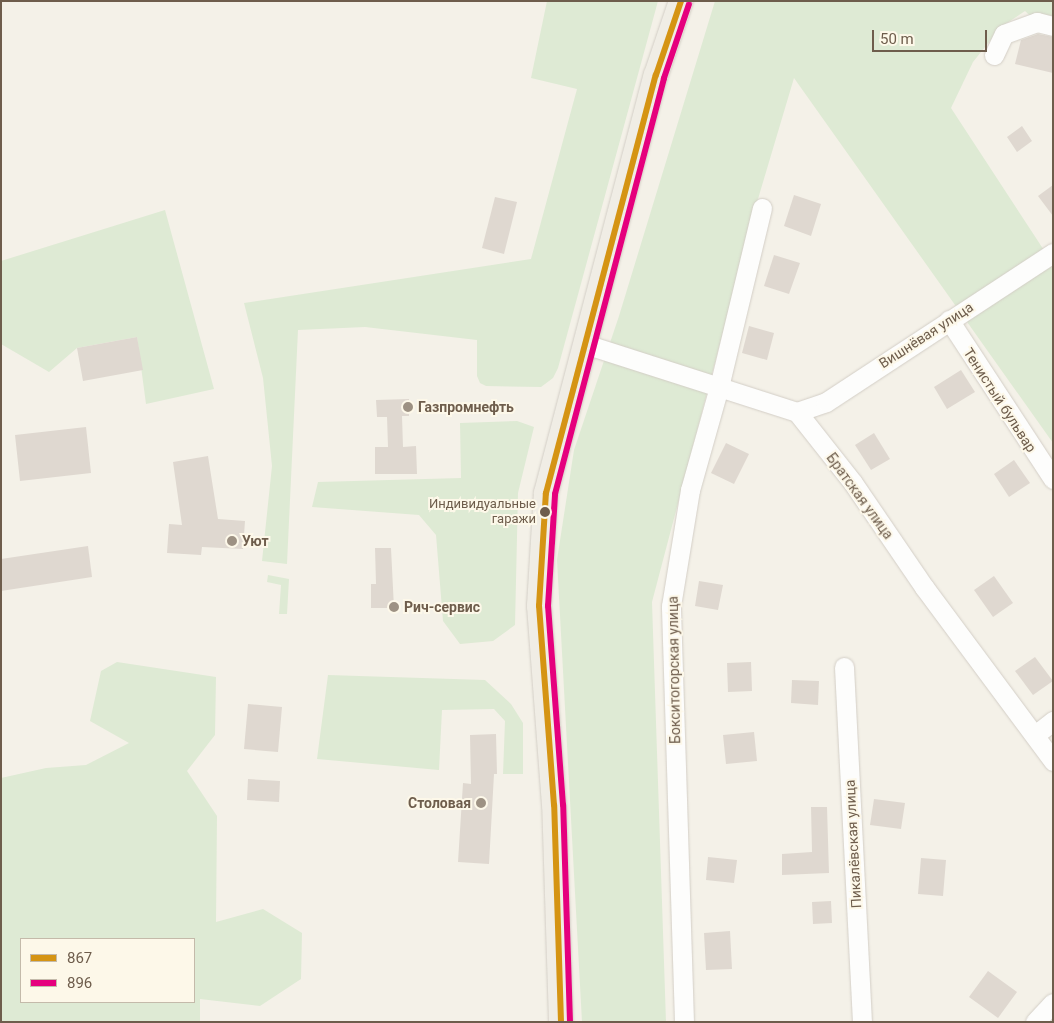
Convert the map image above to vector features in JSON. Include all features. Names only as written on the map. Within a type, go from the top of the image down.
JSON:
[{"type":"main road","points":[[562,1022],[554,805],[539,606],[546,493],[656,75],[680,1]]},
{"type":"street","points":[[994,56],[1004,34],[1037,22],[1053,26]]},
{"type":"street","name":"Бокситогорская улица","points":[[684,1022],[670,606],[690,490],[719,387],[762,208]]},
{"type":"street","name":"Вишнёвая улица","points":[[797,412],[826,402],[949,320],[1053,254]]},
{"type":"street","name":"Тенистый бульвар","points":[[949,320],[1053,479]]},
{"type":"street","points":[[584,344],[797,412]]},
{"type":"street","name":"Братская улица","points":[[797,412],[853,483],[924,587],[1053,761]]},
{"type":"street","name":"Пикалёвская улица","points":[[844,667],[862,1022]]},
{"type":"street","points":[[1034,735],[1053,721]]},
{"type":"street","points":[[1035,1022],[1053,1003]]},
{"type":"green space","points":[[547,1],[658,1],[558,368],[553,378],[541,387],[486,386],[480,383],[477,376],[477,340],[365,327],[298,330],[287,564],[262,561],[272,466],[263,378],[244,303],[531,259],[577,89],[531,78]]},
{"type":"green space","points":[[715,1],[1053,1],[1053,26],[1037,22],[1025,11],[1001,27],[973,62],[951,108],[1053,264],[1053,443],[794,78],[758,199],[652,602],[666,1022],[582,1022],[557,560],[574,450],[619,316]]},
{"type":"green space","points":[[165,210],[214,389],[146,404],[137,337],[77,348],[49,372],[1,344],[1,261]]},
{"type":"green space","points":[[517,421],[534,427],[518,493],[515,625],[493,641],[460,644],[443,621],[436,535],[419,515],[312,507],[318,482],[461,478],[460,423]]},
{"type":"green space","points":[[268,575],[289,579],[287,614],[279,614],[281,585],[267,582]]},
{"type":"green space","points":[[117,662],[216,677],[215,735],[187,771],[217,816],[216,922],[263,909],[302,933],[301,979],[260,1006],[200,999],[200,1022],[1,1022],[1,778],[46,768],[86,765],[129,743],[90,721],[101,671]]},
{"type":"green space","points":[[328,675],[485,680],[511,704],[523,723],[523,774],[503,774],[505,721],[494,709],[442,710],[439,770],[317,759]]},
{"type":"building","points":[[1038,34],[1053,37],[1053,73],[1015,64],[1021,40]]},
{"type":"building","points":[[1022,126],[1032,141],[1017,152],[1007,137]]},
{"type":"building","points":[[1053,185],[1053,216],[1038,196]]},
{"type":"building","points":[[794,195],[821,204],[811,236],[784,226]]},
{"type":"building","points":[[495,197],[517,202],[504,254],[482,248]]},
{"type":"building","points":[[774,255],[800,263],[789,294],[764,286]]},
{"type":"building","points":[[749,326],[774,333],[767,360],[742,353]]},
{"type":"building","points":[[137,337],[143,370],[83,381],[77,348]]},
{"type":"building","points":[[961,370],[975,392],[947,409],[934,387]]},
{"type":"building","points":[[409,399],[409,416],[402,416],[403,447],[416,446],[417,474],[375,474],[375,447],[388,447],[387,417],[377,417],[376,400]]},
{"type":"building","points":[[86,427],[91,473],[20,481],[15,435]]},
{"type":"building","points":[[874,433],[890,459],[871,470],[855,445]]},
{"type":"building","points":[[726,443],[749,454],[734,484],[711,473]]},
{"type":"building","points":[[208,456],[218,519],[245,521],[243,549],[202,547],[201,555],[167,553],[169,524],[182,525],[173,462]]},
{"type":"building","points":[[1014,460],[1030,483],[1009,497],[994,474]]},
{"type":"building","points":[[88,546],[92,577],[1,591],[1,559]]},
{"type":"building","points":[[375,548],[391,548],[394,608],[371,608],[371,584],[376,584]]},
{"type":"building","points":[[994,576],[1013,603],[993,617],[974,590]]},
{"type":"building","points":[[699,581],[723,585],[718,610],[695,606]]},
{"type":"building","points":[[1035,657],[1053,681],[1033,695],[1015,671]]},
{"type":"building","points":[[751,662],[752,691],[728,692],[727,663]]},
{"type":"building","points":[[792,680],[819,681],[818,705],[791,703]]},
{"type":"building","points":[[248,704],[282,707],[278,752],[244,749]]},
{"type":"building","points":[[754,732],[757,761],[726,764],[723,735]]},
{"type":"building","points":[[496,734],[497,774],[494,774],[489,864],[458,862],[463,783],[471,784],[470,735]]},
{"type":"building","points":[[248,779],[280,781],[279,802],[247,800]]},
{"type":"building","points":[[874,799],[905,803],[901,829],[870,825]]},
{"type":"building","points":[[811,807],[827,807],[829,873],[782,875],[782,854],[812,852]]},
{"type":"building","points":[[708,857],[737,860],[734,883],[706,880]]},
{"type":"building","points":[[921,858],[946,860],[943,896],[918,894]]},
{"type":"building","points":[[831,901],[832,923],[813,924],[812,902]]},
{"type":"building","points":[[730,931],[732,969],[706,970],[704,933]]},
{"type":"building","points":[[988,971],[1017,992],[998,1018],[969,997]]},
{"type":"transit line","name":"867","points":[[561,1022],[554,805],[539,606],[546,493],[656,75],[681,1]]},
{"type":"transit line","name":"896","points":[[570,1022],[563,805],[548,606],[555,494],[664,78],[689,4]]},
{"type":"place","name":"Газпромнефть","points":[[408,407]]},
{"type":"place","name":"Индивидуальные гаражи","points":[[545,512]]},
{"type":"place","name":"Уют","points":[[232,541]]},
{"type":"place","name":"Рич-сервис","points":[[394,607]]},
{"type":"place","name":"Столовая","points":[[481,803]]}]
